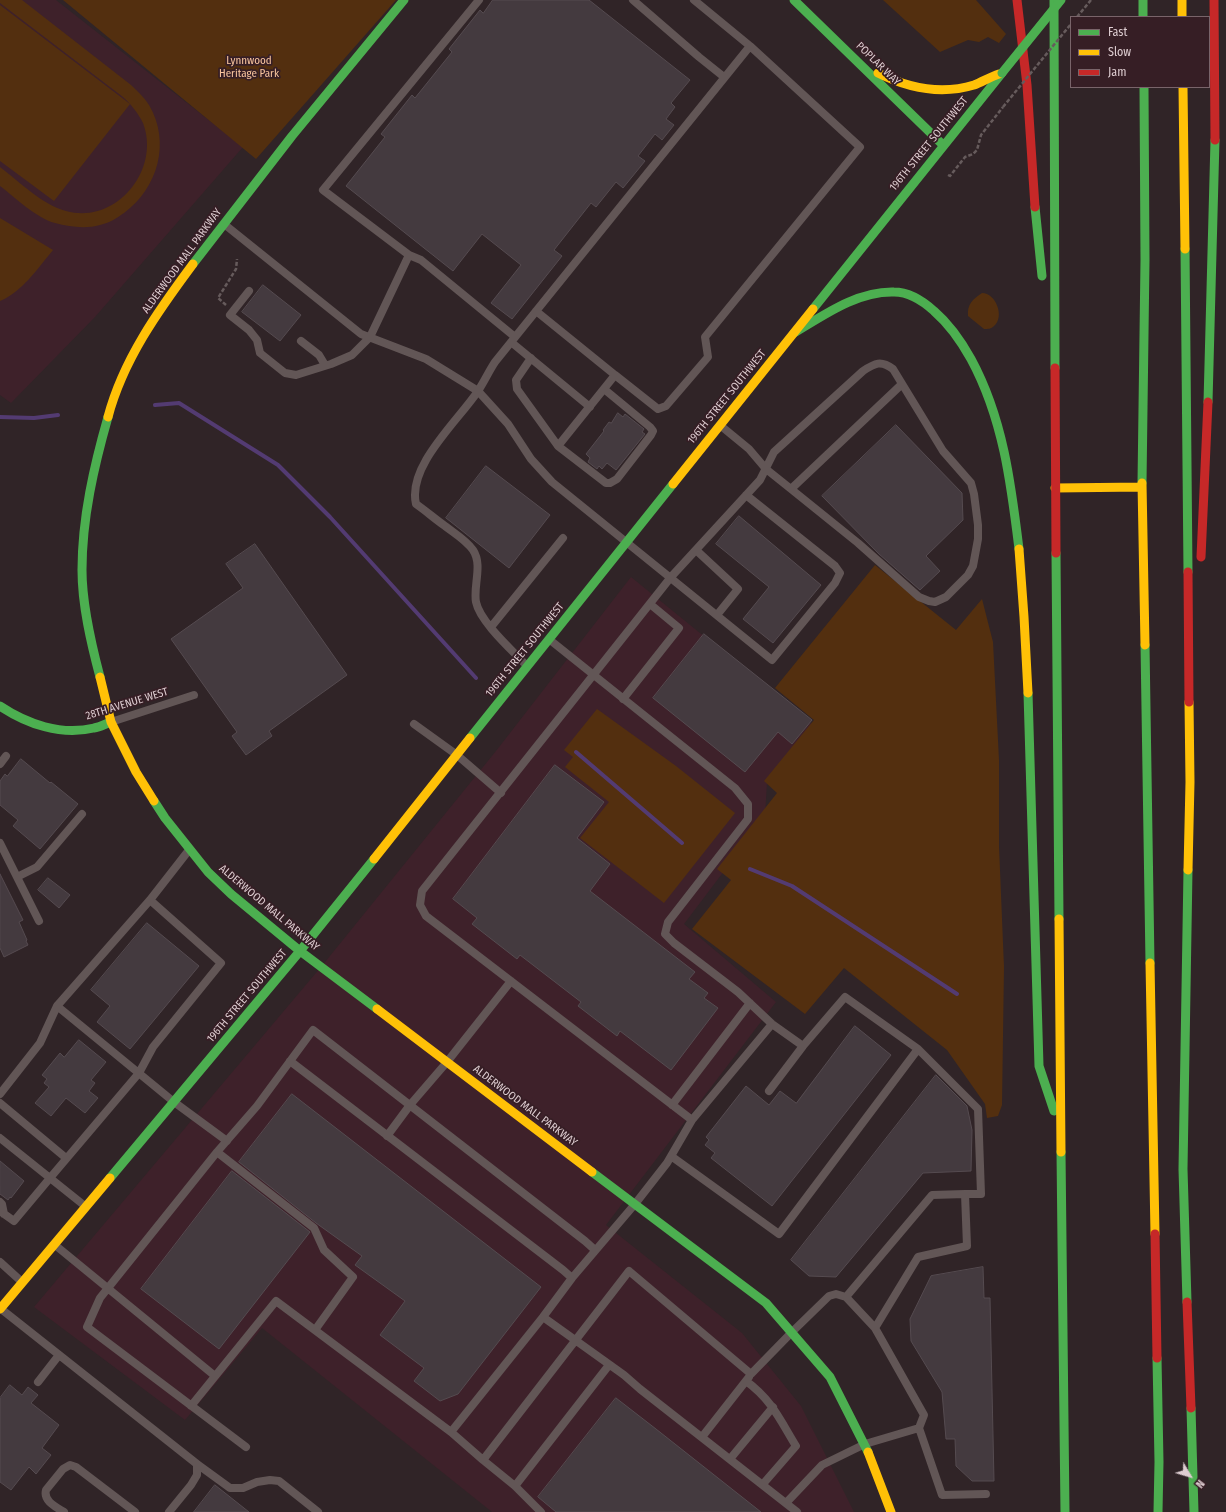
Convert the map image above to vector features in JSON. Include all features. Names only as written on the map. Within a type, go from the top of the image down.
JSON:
[{"type":"main road","name":"ALDERWOOD MALL PARKWAY","points":[[404,0],[292,136],[167,299],[139,343],[113,397],[94,468],[85,528],[82,570],[88,629],[111,722],[136,772],[165,818],[208,872],[222,885],[300,951],[766,1303],[830,1377],[865,1444],[891,1512]]},
{"type":"main road","name":"POPLAR WAY","points":[[794,0],[859,62],[943,146]]},
{"type":"main road","points":[[1017,0],[1027,85],[1033,187],[1042,282]]},
{"type":"main road","points":[[1054,0],[1055,488],[1060,1130],[1065,1512]]},
{"type":"main road","name":"196TH STREET SOUTHWEST","points":[[0,1309],[300,951],[1061,0]]},
{"type":"main road","points":[[1143,0],[1143,16]]},
{"type":"main road","points":[[1182,0],[1182,16]]},
{"type":"main road","points":[[1201,567],[1208,416],[1215,138],[1214,0]]},
{"type":"main road","points":[[859,62],[892,81],[914,88],[948,90],[973,85],[1002,72]]},
{"type":"main road","points":[[1144,88],[1145,260],[1142,487],[1159,1462],[1158,1512]]},
{"type":"main road","points":[[1183,88],[1190,782],[1184,1169],[1194,1512]]},
{"type":"main road","points":[[794,332],[856,298],[875,292],[893,291],[909,295],[938,313],[950,326],[962,344],[981,379],[999,424],[1007,465],[1016,528],[1025,616],[1039,1066],[1060,1130]]},
{"type":"main road","points":[[1046,314],[1055,408]]},
{"type":"main road","points":[[1055,488],[1142,487]]},
{"type":"main road","points":[[1190,782],[1198,631]]},
{"type":"main road","name":"28TH AVENUE WEST","points":[[0,706],[12,715],[32,724],[64,731],[92,729],[111,722]]},
{"type":"lane","points":[[479,0],[323,190],[409,255],[421,260],[513,340],[531,358],[590,407]]},
{"type":"lane","points":[[633,0],[724,77]]},
{"type":"lane","points":[[536,311],[658,409],[666,406],[708,357],[706,337],[860,147],[750,46],[694,0]]},
{"type":"lane","points":[[527,666],[490,627],[478,609],[476,601],[477,569],[476,558],[473,550],[461,538],[416,504],[414,490],[424,463],[478,391],[495,362],[750,46]]},
{"type":"lane","points":[[224,223],[361,334],[426,359],[478,391],[508,424],[531,459],[552,482],[772,660],[835,583],[840,573],[835,566],[746,495]]},
{"type":"lane","points":[[249,291],[230,315],[249,330],[257,340],[260,352],[285,373],[296,375],[352,355],[370,337],[409,255]]},
{"type":"lane","points":[[301,341],[319,355],[325,365]]},
{"type":"lane","points":[[531,358],[516,380],[517,389],[558,446],[606,483],[610,483],[617,479],[653,431],[604,389]]},
{"type":"lane","points":[[692,1120],[426,916],[420,905],[422,891],[671,577],[760,480],[766,469],[774,452],[863,371],[873,364],[885,364],[893,369],[943,451],[971,483],[978,525],[973,566],[968,575],[958,587],[946,597],[935,602],[919,597],[858,543],[766,469],[749,449],[720,425]]},
{"type":"lane","points":[[558,446],[615,375]]},
{"type":"lane","points":[[791,489],[902,384]]},
{"type":"lane","points":[[490,627],[563,538]]},
{"type":"lane","points":[[696,550],[738,589],[717,615]]},
{"type":"lane","points":[[623,699],[679,628],[650,604]]},
{"type":"lane","points":[[549,639],[593,676],[735,788],[748,804],[748,819],[668,922],[665,934],[674,943],[738,992],[772,1024],[803,1046]]},
{"type":"lane","name":"28TH AVENUE WEST","points":[[111,722],[194,695]]},
{"type":"lane","points":[[414,724],[457,755],[501,793]]},
{"type":"lane","points":[[0,764],[6,756]]},
{"type":"lane","points":[[17,878],[37,867],[82,814]]},
{"type":"lane","points":[[0,843],[39,921]]},
{"type":"lane","points":[[0,1094],[40,1043],[57,1006],[150,900],[189,849]]},
{"type":"lane","points":[[0,1202],[2,1204],[2,1213],[14,1221],[139,1074],[153,1047],[221,963],[150,900]]},
{"type":"lane","points":[[387,1136],[410,1105],[447,1062],[510,981]]},
{"type":"lane","points":[[768,1091],[803,1046],[845,997],[918,1049],[978,1109],[981,1194],[932,1195],[846,1297]]},
{"type":"lane","points":[[672,1106],[750,1003]]},
{"type":"lane","points":[[57,1006],[174,1102],[226,1141]]},
{"type":"lane","points":[[451,1432],[543,1317],[572,1278],[635,1204],[671,1156],[692,1120],[772,1024]]},
{"type":"lane","points":[[246,1447],[87,1326],[100,1298],[107,1288],[226,1141],[257,1106],[313,1030],[595,1250]]},
{"type":"lane","points":[[671,1156],[779,1234],[918,1049]]},
{"type":"lane","points":[[290,1061],[572,1278]]},
{"type":"lane","points":[[0,1103],[66,1158]]},
{"type":"lane","points":[[0,1138],[86,1206]]},
{"type":"lane","points":[[217,1152],[314,1228],[324,1250],[353,1277],[315,1330]]},
{"type":"lane","points":[[874,1328],[918,1257],[967,1246],[965,1194]]},
{"type":"lane","points":[[54,1244],[215,1376]]},
{"type":"lane","points":[[0,1262],[23,1282]]},
{"type":"lane","points":[[483,1460],[629,1271],[748,1378],[773,1407],[796,1446],[763,1484]]},
{"type":"lane","points":[[702,1437],[748,1378],[829,1296],[836,1294],[846,1297],[874,1328],[924,1416],[919,1428],[942,1494],[986,1494]]},
{"type":"lane","points":[[191,1406],[276,1300],[451,1432],[515,1486],[541,1512]]},
{"type":"lane","points":[[0,1309],[197,1464],[230,1488],[243,1488],[257,1482],[270,1480],[279,1481],[318,1512]]},
{"type":"lane","points":[[543,1317],[624,1375],[797,1512]]},
{"type":"lane","points":[[38,1382],[59,1355]]},
{"type":"lane","points":[[515,1486],[609,1365]]},
{"type":"lane","points":[[730,1459],[773,1407]]},
{"type":"lane","points":[[786,1503],[822,1465],[865,1444],[919,1428]]},
{"type":"lane","points":[[169,1512],[191,1485],[197,1475],[197,1464]]},
{"type":"lane","points":[[64,1512],[47,1500],[45,1494],[46,1490],[60,1472],[70,1465],[76,1467],[135,1512]]},
{"type":"path","points":[[1078,16],[1091,0]]},
{"type":"path","points":[[948,176],[950,176],[965,157],[973,154],[977,150],[981,136],[1070,25]]},
{"type":"path","points":[[234,309],[228,307],[218,298],[236,268],[237,259]]},
{"type":"shaded area","points":[[0,0],[56,0],[243,147],[95,317],[11,403],[0,395]]},
{"type":"shaded area","points":[[631,577],[812,724],[767,782],[765,817],[684,924],[776,1002],[606,1225],[742,1333],[801,1406],[854,1512],[492,1512],[262,1328],[185,1420],[34,1307],[321,967],[496,751]]},
{"type":"green space","points":[[0,0],[22,0],[131,85],[149,105],[156,119],[159,134],[160,149],[158,164],[153,178],[136,203],[113,220],[89,227],[55,223],[33,212],[0,186],[0,167],[39,198],[57,208],[66,211],[84,213],[102,210],[117,202],[130,190],[140,175],[146,159],[147,141],[143,123],[137,112],[123,97],[0,3]]},
{"type":"green space","name":"Lynnwood Heritage Park","points":[[63,0],[396,0],[256,159]]},
{"type":"green space","points":[[883,0],[976,0],[1006,34],[999,43],[988,37],[979,42],[968,40],[940,52]]},
{"type":"green space","points":[[0,5],[130,104],[54,201],[0,161]]},
{"type":"green space","points":[[0,218],[53,250],[22,286],[8,297],[0,301]]},
{"type":"green space","points":[[982,293],[987,294],[995,301],[999,312],[997,322],[989,329],[984,329],[968,316],[968,308],[971,302]]},
{"type":"green space","points":[[875,565],[956,630],[982,599],[993,642],[999,760],[999,846],[1004,967],[1002,1105],[998,1116],[987,1118],[985,1104],[947,1050],[844,968],[805,1014],[692,929],[731,880],[717,869],[777,793],[764,781],[814,720],[775,688]]},
{"type":"green space","points":[[597,709],[676,766],[735,813],[664,903],[580,838],[609,802],[565,767],[573,757],[564,750]]},
{"type":"building","points":[[493,0],[589,0],[690,80],[671,103],[675,107],[666,119],[674,125],[662,140],[655,134],[638,156],[645,161],[623,188],[616,182],[596,207],[591,203],[554,250],[562,256],[512,319],[491,303],[521,265],[482,234],[453,271],[346,186],[385,137],[381,134],[412,95],[415,98],[452,52],[449,49],[480,10],[483,13]]},
{"type":"building","points":[[263,285],[301,315],[280,341],[242,312]]},
{"type":"building","points":[[618,413],[623,417],[625,414],[644,429],[642,432],[645,434],[616,470],[607,463],[602,469],[599,466],[597,469],[588,462],[590,458],[586,454],[609,422],[611,423]]},
{"type":"building","points":[[896,425],[962,493],[963,520],[926,556],[940,571],[920,590],[879,554],[822,496]]},
{"type":"building","points":[[486,466],[550,515],[509,568],[446,518]]},
{"type":"building","points":[[739,516],[821,585],[773,643],[743,619],[769,587],[716,544]]},
{"type":"building","points":[[255,544],[347,675],[269,731],[272,736],[246,755],[232,736],[237,732],[171,639],[243,588],[226,564]]},
{"type":"building","points":[[704,634],[812,720],[792,744],[778,732],[745,772],[653,698]]},
{"type":"building","points":[[21,759],[78,804],[40,849],[13,826],[18,820],[0,805],[0,781],[5,774],[7,776]]},
{"type":"building","points":[[555,765],[604,802],[577,838],[610,864],[590,891],[695,972],[689,979],[708,993],[704,998],[718,1008],[671,1070],[620,1031],[617,1036],[578,1006],[581,1002],[520,955],[517,959],[472,924],[477,918],[453,899]]},
{"type":"building","points":[[0,874],[23,920],[19,922],[28,945],[4,957],[0,948]]},
{"type":"building","points":[[48,878],[70,895],[59,908],[38,890]]},
{"type":"building","points":[[147,923],[199,966],[130,1049],[97,1022],[110,1006],[91,990]]},
{"type":"building","points":[[855,1026],[891,1055],[772,1206],[711,1158],[715,1153],[705,1145],[709,1140],[706,1137],[746,1086],[769,1105],[780,1091],[796,1103]]},
{"type":"building","points":[[79,1040],[106,1062],[91,1080],[95,1083],[89,1091],[98,1098],[85,1113],[66,1098],[51,1116],[35,1103],[49,1087],[44,1083],[47,1079],[42,1075],[60,1053],[64,1057]]},
{"type":"building","points":[[936,1075],[967,1106],[972,1130],[971,1171],[923,1173],[836,1277],[809,1276],[791,1260]]},
{"type":"building","points":[[292,1094],[541,1287],[458,1394],[440,1401],[414,1381],[424,1368],[380,1335],[405,1301],[355,1265],[362,1256],[316,1223],[239,1162]]},
{"type":"building","points":[[0,1161],[24,1181],[8,1200],[0,1194]]},
{"type":"building","points":[[232,1171],[310,1232],[219,1349],[141,1289]]},
{"type":"building","points":[[983,1267],[984,1298],[990,1298],[994,1481],[972,1481],[956,1466],[955,1439],[946,1439],[942,1392],[911,1341],[910,1319],[931,1276]]},
{"type":"building","points":[[10,1385],[22,1395],[28,1387],[38,1395],[31,1403],[59,1425],[42,1448],[51,1455],[36,1474],[29,1467],[11,1490],[0,1482],[0,1398]]},
{"type":"building","points":[[616,1398],[761,1512],[556,1512],[538,1497]]},
{"type":"building","points":[[215,1485],[249,1512],[194,1512]]},
{"type":"waterway","points":[[155,405],[179,403],[278,465],[330,517],[476,678]]},
{"type":"waterway","points":[[0,417],[34,418],[58,415]]},
{"type":"waterway","points":[[576,752],[682,843]]},
{"type":"waterway","points":[[750,869],[792,886],[957,994]]},
{"type":"traffic: fast","points":[[193,264],[292,136],[404,0]]},
{"type":"traffic: fast","points":[[794,0],[943,145]]},
{"type":"traffic: fast","points":[[1054,0],[1055,368]]},
{"type":"traffic: fast","points":[[1002,73],[1061,0]]},
{"type":"traffic: fast","points":[[1143,0],[1143,16]]},
{"type":"traffic: fast","points":[[813,309],[1002,73]]},
{"type":"traffic: fast","points":[[1142,483],[1145,260],[1144,88]]},
{"type":"traffic: fast","points":[[1208,402],[1215,140]]},
{"type":"traffic: fast","points":[[1035,207],[1042,276]]},
{"type":"traffic: fast","points":[[1185,249],[1188,572]]},
{"type":"traffic: fast","points":[[794,333],[841,305],[867,295],[880,293],[900,292],[910,295],[925,304],[945,321],[971,359],[991,404],[1009,475],[1019,549]]},
{"type":"traffic: fast","points":[[100,677],[85,610],[82,570],[84,531],[90,492],[108,417]]},
{"type":"traffic: fast","points":[[470,738],[673,484]]},
{"type":"traffic: fast","points":[[1056,553],[1059,919]]},
{"type":"traffic: fast","points":[[1145,645],[1150,963]]},
{"type":"traffic: fast","points":[[1028,693],[1039,1066],[1054,1111]]},
{"type":"traffic: fast","points":[[0,706],[33,723],[57,729],[82,730],[96,728],[111,722]]},
{"type":"traffic: fast","points":[[154,801],[165,818],[208,872],[231,894],[300,951],[377,1009]]},
{"type":"traffic: fast","points":[[110,1178],[300,951],[374,859]]},
{"type":"traffic: fast","points":[[1187,1302],[1183,1169],[1188,870]]},
{"type":"traffic: fast","points":[[1061,1152],[1065,1512]]},
{"type":"traffic: fast","points":[[592,1172],[766,1303],[830,1377],[868,1452]]},
{"type":"traffic: fast","points":[[1157,1358],[1159,1462],[1158,1512]]},
{"type":"traffic: fast","points":[[1191,1408],[1194,1512]]},
{"type":"traffic: slow","points":[[1182,0],[1182,16]]},
{"type":"traffic: slow","points":[[878,73],[901,83],[937,90],[962,88],[974,85],[999,74]]},
{"type":"traffic: slow","points":[[1183,88],[1185,249]]},
{"type":"traffic: slow","points":[[108,417],[132,356],[155,318],[193,264]]},
{"type":"traffic: slow","points":[[673,484],[813,309]]},
{"type":"traffic: slow","points":[[1142,483],[1145,645]]},
{"type":"traffic: slow","points":[[1055,488],[1142,487]]},
{"type":"traffic: slow","points":[[1019,549],[1028,693]]},
{"type":"traffic: slow","points":[[100,677],[111,722],[136,772],[154,801]]},
{"type":"traffic: slow","points":[[1188,870],[1190,782],[1189,702]]},
{"type":"traffic: slow","points":[[374,859],[470,738]]},
{"type":"traffic: slow","points":[[1059,919],[1061,1152]]},
{"type":"traffic: slow","points":[[1150,963],[1155,1234]]},
{"type":"traffic: slow","points":[[377,1009],[592,1172]]},
{"type":"traffic: slow","points":[[0,1309],[110,1178]]},
{"type":"traffic: slow","points":[[868,1452],[891,1512]]},
{"type":"traffic: jam","points":[[1017,0],[1027,85],[1035,207]]},
{"type":"traffic: jam","points":[[1214,0],[1215,140]]},
{"type":"traffic: jam","points":[[1055,368],[1056,553]]},
{"type":"traffic: jam","points":[[1201,557],[1208,402]]},
{"type":"traffic: jam","points":[[1188,572],[1189,702]]},
{"type":"traffic: jam","points":[[1155,1234],[1157,1358]]},
{"type":"traffic: jam","points":[[1187,1302],[1191,1408]]}]
